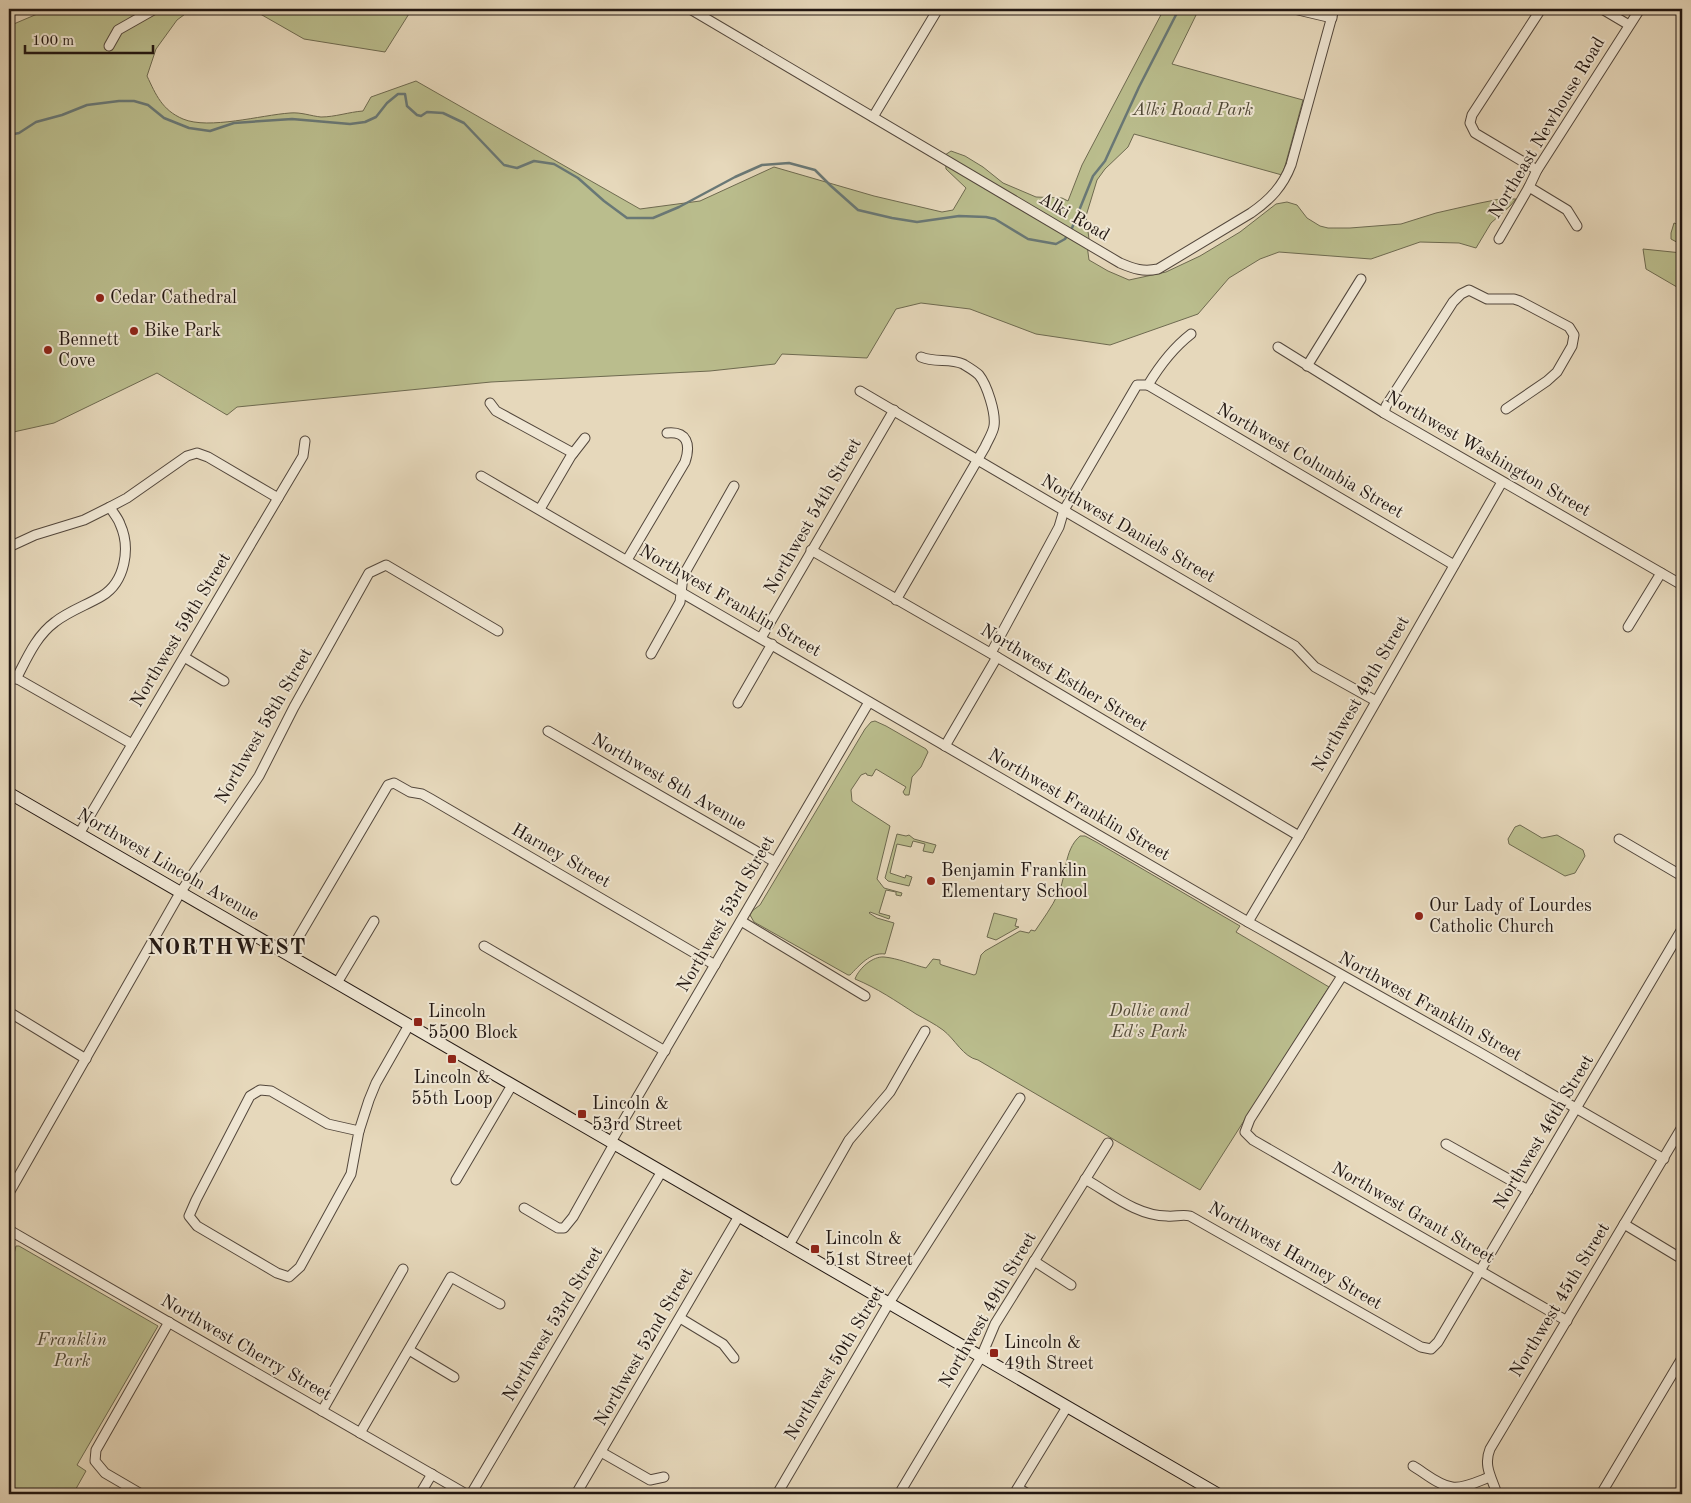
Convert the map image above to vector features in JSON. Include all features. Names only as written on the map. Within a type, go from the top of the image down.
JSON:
[{"type":"street","points":[[109,46],[118,30],[155,9]]},
{"type":"street","name":"Alki Road","points":[[690,9],[1063,230],[1120,262],[1137,270],[1148,271],[1158,268],[1264,205],[1285,180],[1291,165],[1334,9]]},
{"type":"street","points":[[873,117],[938,9]]},
{"type":"street","points":[[1294,9],[1332,18]]},
{"type":"street","points":[[1537,170],[1475,133],[1470,126],[1472,115],[1540,9]]},
{"type":"street","points":[[1602,9],[1629,25]]},
{"type":"street","name":"Northeast Newhouse Road","points":[[1498,239],[1529,188],[1537,170],[1640,9]]},
{"type":"street","points":[[1529,188],[1567,210],[1576,226]]},
{"type":"street","points":[[1307,366],[1361,279]]},
{"type":"street","points":[[1384,413],[1386,406],[1453,302],[1461,294],[1469,290],[1487,299],[1514,299],[1520,301],[1569,327],[1574,335],[1572,346],[1557,372],[1506,409]]},
{"type":"street","points":[[945,746],[994,655],[1059,526],[1064,510],[1137,385],[1148,385],[1156,371],[1175,347],[1191,334]]},
{"type":"street","name":"Northwest Washington Street","points":[[1278,347],[1384,413],[1682,585]]},
{"type":"street","points":[[896,600],[990,436],[995,424],[992,405],[979,376],[962,364],[929,361],[921,357]]},
{"type":"street","name":"Northwest Columbia Street","points":[[1148,385],[1454,565]]},
{"type":"street","name":"Northwest Daniels Street","points":[[860,391],[1295,646],[1315,667],[1376,700]]},
{"type":"street","points":[[490,403],[496,410],[573,453]]},
{"type":"street","name":"Northwest 54th Street","points":[[761,638],[894,410]]},
{"type":"street","points":[[627,560],[687,456],[687,442],[683,436],[677,432],[667,433]]},
{"type":"street","points":[[540,510],[573,453],[585,438]]},
{"type":"street","name":"Northwest 59th Street","points":[[79,834],[303,456],[305,441]]},
{"type":"street","points":[[9,547],[35,535],[84,520],[110,507],[127,498],[187,456],[197,453],[208,457],[278,498]]},
{"type":"street","name":"Northwest Franklin Street","points":[[482,476],[1248,922],[1664,1158]]},
{"type":"street","name":"Northwest 49th Street","points":[[1248,922],[1502,482]]},
{"type":"street","points":[[651,654],[680,602],[683,576],[734,486]]},
{"type":"street","points":[[110,507],[121,525],[125,545],[124,562],[119,578],[112,588],[103,595],[56,621],[41,635],[13,676],[132,744]]},
{"type":"street","name":"Northwest Esther Street","points":[[811,550],[994,655],[1299,836]]},
{"type":"street","name":"Northwest 58th Street","points":[[9,1193],[180,893],[259,776],[294,707],[369,573],[386,565],[498,631]]},
{"type":"street","points":[[1628,627],[1661,573]]},
{"type":"street","points":[[738,703],[772,644]]},
{"type":"street","points":[[184,657],[224,681]]},
{"type":"street","name":"Northwest 53rd Street","points":[[524,1208],[558,1228],[564,1228],[572,1217],[715,964],[869,702]]},
{"type":"street","name":"Northwest 8th Avenue","points":[[548,731],[775,862]]},
{"type":"street","name":"Harney Street","points":[[288,955],[388,785],[394,784],[410,792],[422,794],[715,964]]},
{"type":"street","name":"Northwest Lincoln Avenue","points":[[9,794],[1218,1494]]},
{"type":"street","points":[[1619,839],[1682,876]]},
{"type":"street","points":[[337,983],[374,920]]},
{"type":"street","points":[[741,922],[865,996]]},
{"type":"street","name":"Northwest 46th Street","points":[[1431,1348],[1438,1342],[1682,929]]},
{"type":"street","points":[[484,946],[665,1051]]},
{"type":"street","name":"Northwest Grant Street","points":[[1342,976],[1250,1119],[1245,1132],[1261,1144],[1567,1321]]},
{"type":"street","points":[[9,1012],[86,1059]]},
{"type":"street","points":[[359,1131],[328,1124],[271,1091],[260,1090],[250,1096],[189,1216],[197,1226],[276,1273],[289,1277],[300,1267],[351,1174],[359,1131],[369,1100],[376,1083],[409,1025]]},
{"type":"street","points":[[789,1245],[849,1140],[890,1092],[925,1032]]},
{"type":"street","points":[[456,1180],[512,1085]]},
{"type":"street","name":"Northwest 50th Street","points":[[777,1494],[888,1303],[1020,1098]]},
{"type":"street","name":"Northwest 45th Street","points":[[1497,1494],[1490,1477],[1487,1461],[1490,1449],[1682,1127]]},
{"type":"street","name":"Northwest 49th Street","points":[[899,1494],[980,1357],[995,1324],[1108,1142]]},
{"type":"street","points":[[1446,1144],[1528,1190]]},
{"type":"street","name":"Northwest 53rd Street","points":[[471,1494],[662,1171]]},
{"type":"street","name":"Northwest Harney Street","points":[[1085,1179],[1141,1211],[1167,1216],[1190,1216],[1421,1347],[1431,1348]]},
{"type":"street","name":"Northwest 52nd Street","points":[[576,1494],[739,1216]]},
{"type":"street","points":[[1624,1224],[1682,1259]]},
{"type":"street","points":[[9,1242],[10,1231]]},
{"type":"street","name":"Northwest Cherry Street","points":[[10,1231],[466,1494]]},
{"type":"street","points":[[1034,1261],[1071,1284]]},
{"type":"street","points":[[322,1411],[404,1269]]},
{"type":"street","points":[[360,1433],[451,1277],[500,1304]]},
{"type":"street","points":[[680,1318],[724,1344],[734,1358]]},
{"type":"street","points":[[141,1494],[105,1473],[94,1461],[96,1450],[169,1322]]},
{"type":"street","points":[[408,1350],[454,1377]]},
{"type":"street","points":[[1601,1494],[1682,1358]]},
{"type":"street","points":[[1028,1494],[1016,1491],[1067,1407]]},
{"type":"street","points":[[601,1452],[650,1480],[664,1477]]},
{"type":"street","points":[[1413,1466],[1444,1485],[1451,1487],[1458,1487],[1490,1477]]},
{"type":"street","points":[[420,1494],[432,1474]]},
{"type":"green space","name":"Alki Road Park","points":[[49,9],[192,9],[177,20],[156,49],[147,76],[157,96],[170,111],[183,119],[194,122],[235,121],[290,113],[326,117],[363,111],[371,97],[416,81],[640,209],[700,201],[774,167],[874,196],[942,212],[953,210],[966,188],[946,169],[945,155],[951,151],[965,156],[983,167],[1003,183],[1036,197],[1062,198],[1068,201],[1082,165],[1164,9],[1199,9],[1172,64],[1303,100],[1282,175],[1134,134],[1128,147],[1105,169],[1097,180],[1086,216],[1089,260],[1129,280],[1166,272],[1200,256],[1240,232],[1276,204],[1287,202],[1297,205],[1307,218],[1320,226],[1350,228],[1401,224],[1436,213],[1480,203],[1500,199],[1516,199],[1491,223],[1476,248],[1459,243],[1420,242],[1371,259],[1279,252],[1260,259],[1229,278],[1198,314],[1110,345],[1036,334],[970,309],[921,303],[896,309],[867,358],[782,354],[775,364],[710,371],[491,382],[237,407],[227,415],[157,373],[54,423],[9,433],[9,26]]},
{"type":"green space","points":[[248,9],[412,9],[385,52],[304,39],[255,11]]},
{"type":"green space","points":[[1674,223],[1682,226],[1682,245],[1671,239]]},
{"type":"green space","points":[[1643,249],[1682,253],[1682,290],[1646,269]]},
{"type":"green space","points":[[875,721],[926,749],[928,752],[921,767],[912,777],[909,795],[905,795],[903,792],[906,787],[876,769],[872,776],[866,773],[861,775],[851,790],[852,801],[890,826],[877,879],[884,888],[902,893],[901,896],[896,895],[896,892],[886,890],[879,913],[890,916],[889,919],[869,913],[877,918],[894,923],[885,954],[870,957],[848,975],[754,922],[750,915],[760,905],[865,729],[871,722]]},
{"type":"green space","points":[[1520,825],[1542,838],[1557,835],[1583,850],[1585,856],[1575,873],[1565,876],[1509,844],[1508,839],[1515,827]]},
{"type":"green space","points":[[897,834],[909,835],[914,839],[936,845],[933,853],[923,851],[925,844],[913,841],[911,847],[897,844],[890,873],[905,878],[906,875],[912,877],[909,886],[888,881],[885,878]]},
{"type":"green space","name":"Dollie and Ed's Park","points":[[1080,836],[1085,836],[1098,843],[1240,926],[1236,932],[1329,987],[1200,1190],[968,1055],[940,1028],[879,991],[855,979],[867,964],[880,957],[900,960],[926,968],[933,959],[940,960],[942,965],[976,974],[981,955],[985,951],[1020,931],[1029,933],[1031,930],[1035,931],[1058,894],[1068,856]]},
{"type":"green space","points":[[994,913],[1017,919],[1015,926],[1019,927],[996,940],[987,937]]},
{"type":"green space","name":"Franklin Park","points":[[16,1246],[158,1326],[77,1465],[86,1471],[73,1494],[9,1494],[9,1273]]},
{"type":"waterway","points":[[9,135],[19,133],[36,122],[62,115],[87,105],[119,101],[134,101],[148,105],[164,118],[189,128],[210,131],[234,123],[292,119],[350,124],[365,122],[376,117],[387,103],[398,94],[405,94],[407,106],[417,115],[421,116],[427,112],[443,113],[464,123],[504,165],[517,168],[534,161],[554,164],[578,178],[627,218],[653,218],[762,165],[789,163],[815,170],[858,210],[917,222],[959,216],[986,217],[995,219],[1028,239],[1056,244],[1065,239],[1072,228],[1093,176],[1105,161],[1139,87],[1179,9]]},
{"type":"place","name":"Cedar Cathedral","points":[[100,298]]},
{"type":"place","name":"Bike Park","points":[[134,331]]},
{"type":"place","name":"Bennett Cove","points":[[48,350]]},
{"type":"place","name":"Benjamin Franklin Elementary School","points":[[931,881]]},
{"type":"place","name":"Our Lady of Lourdes Catholic Church","points":[[1419,916]]},
{"type":"place","name":"Lincoln 5500 Block","points":[[418,1022]]},
{"type":"place","name":"Lincoln & 55th Loop","points":[[452,1059]]},
{"type":"place","name":"Lincoln & 53rd Street","points":[[582,1114]]},
{"type":"place","name":"Lincoln & 51st Street","points":[[815,1249]]},
{"type":"place","name":"Lincoln & 49th Street","points":[[994,1353]]},
{"type":"district","name":"NORTHWEST","points":[[227,948]]}]
